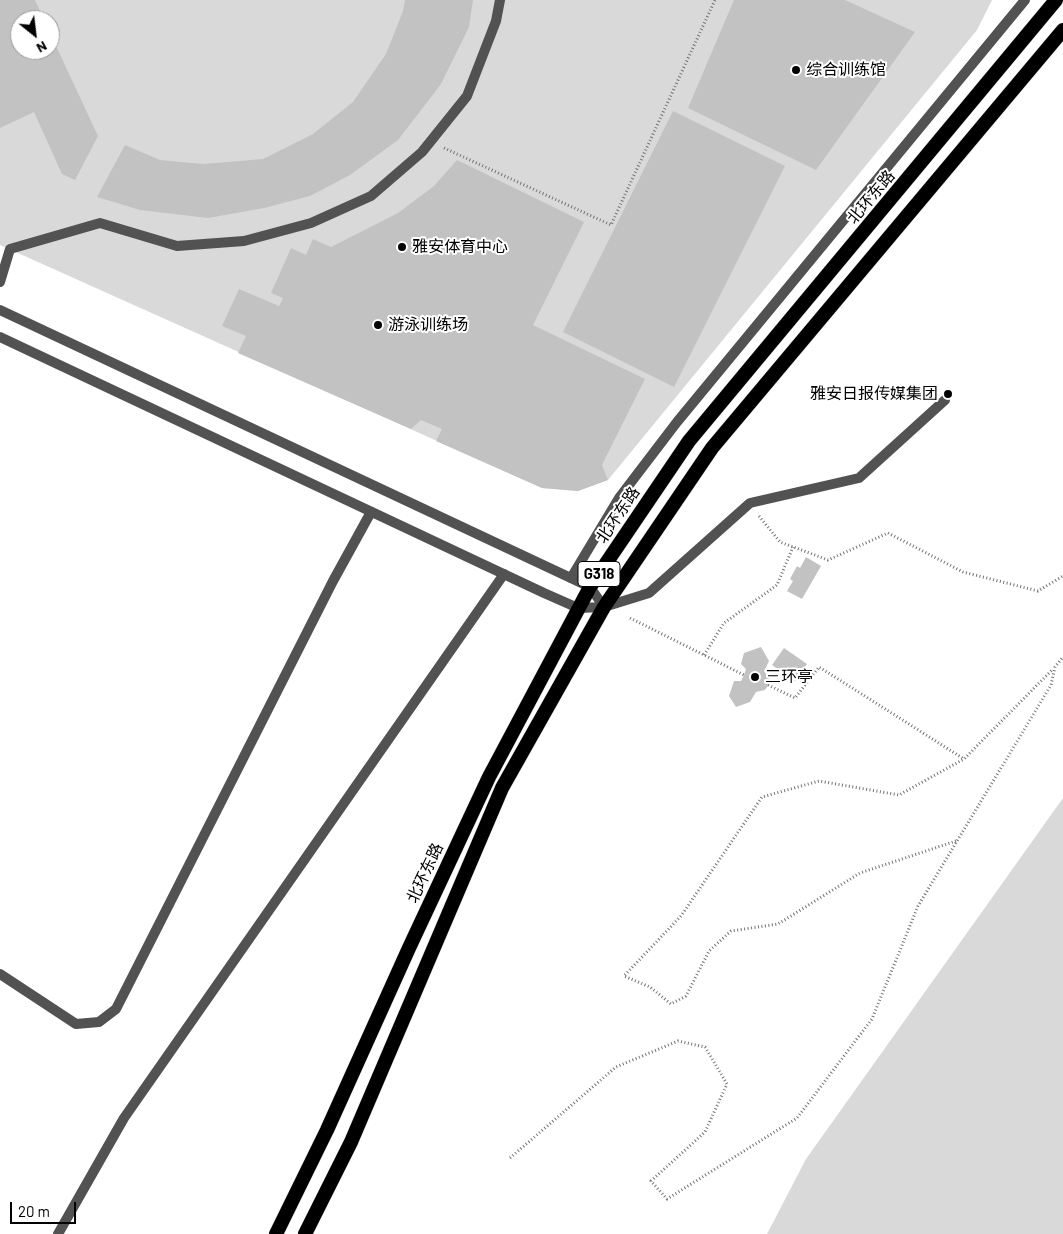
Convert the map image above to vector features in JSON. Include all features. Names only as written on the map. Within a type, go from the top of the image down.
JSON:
[{"type":"highway","name":"北环东路","points":[[276,1234],[328,1130],[489,777],[590,587],[689,441],[1056,0]]},
{"type":"highway","name":"G318","points":[[305,1234],[351,1142],[502,788],[604,608],[712,448],[1063,30]]},
{"type":"street","points":[[0,282],[10,249],[100,223],[177,246],[244,241],[311,223],[371,196],[422,152],[467,96],[496,21],[500,0]]},
{"type":"street","points":[[571,578],[619,498],[677,422],[1025,0]]},
{"type":"street","points":[[0,310],[590,587],[604,608]]},
{"type":"street","points":[[0,337],[578,608],[604,608],[649,593],[750,503],[859,478],[945,400]]},
{"type":"street","points":[[0,974],[76,1024],[99,1022],[116,1009],[333,581],[371,512]]},
{"type":"street","points":[[58,1234],[124,1118],[504,574]]},
{"type":"path","points":[[430,142],[610,225],[716,0]]},
{"type":"path","points":[[750,503],[780,542],[828,560],[888,533],[963,572],[1038,591],[1063,576]]},
{"type":"path","points":[[704,654],[724,622],[776,585],[793,547]]},
{"type":"path","points":[[630,618],[744,675]]},
{"type":"path","points":[[957,841],[860,873],[778,924],[732,931],[709,951],[686,996],[670,1004],[650,987],[624,976],[681,916],[762,797],[819,781],[899,795],[964,759],[1063,657]]},
{"type":"path","points":[[768,685],[794,698],[819,667],[964,759]]},
{"type":"path","points":[[510,1158],[616,1067],[678,1041],[705,1047],[727,1084],[704,1132],[651,1181],[667,1199],[797,1118],[872,1019],[918,906],[1051,685],[1055,667]]},
{"type":"shaded area","name":"雅安体育中心","points":[[0,0],[992,0],[977,30],[608,480],[578,491],[542,488],[0,245]]},
{"type":"shaded area","points":[[1063,798],[1063,1234],[767,1234],[806,1159]]},
{"type":"building","points":[[0,0],[35,0],[40,10],[10,10],[10,60],[60,60],[60,54],[98,136],[75,180],[62,174],[34,112],[0,128]]},
{"type":"building","points":[[405,0],[473,0],[469,27],[441,84],[398,140],[350,175],[310,196],[264,208],[208,218],[140,210],[97,197],[125,145],[160,160],[203,164],[263,159],[313,134],[353,102],[386,54],[403,11]]},
{"type":"building","name":"综合训练馆","points":[[734,0],[845,0],[915,32],[816,170],[688,108]]},
{"type":"building","points":[[673,111],[785,166],[674,387],[563,332]]},
{"type":"building","name":"游泳训练场","points":[[457,160],[584,222],[533,325],[645,379],[602,465],[608,480],[578,491],[542,488],[436,441],[442,429],[421,420],[411,429],[238,353],[246,336],[222,326],[239,289],[279,306],[283,298],[271,293],[291,248],[306,255],[313,239],[331,247],[398,213],[434,186]]},
{"type":"building","points":[[806,557],[821,566],[802,599],[787,591],[793,581],[790,579],[797,566],[800,568]]},
{"type":"building","name":"三环亭","points":[[761,647],[769,661],[764,671],[770,680],[768,685],[765,690],[756,692],[750,702],[736,707],[729,696],[734,681],[741,681],[744,675],[746,669],[741,664],[744,653]]},
{"type":"building","points":[[784,648],[807,664],[795,681],[772,665]]},
{"type":"place","name":"综合训练馆","points":[[796,70]]},
{"type":"place","name":"雅安体育中心","points":[[402,247]]},
{"type":"place","name":"游泳训练场","points":[[378,325]]},
{"type":"place","name":"雅安日报传媒集团","points":[[948,394]]},
{"type":"place","name":"三环亭","points":[[755,677]]}]
